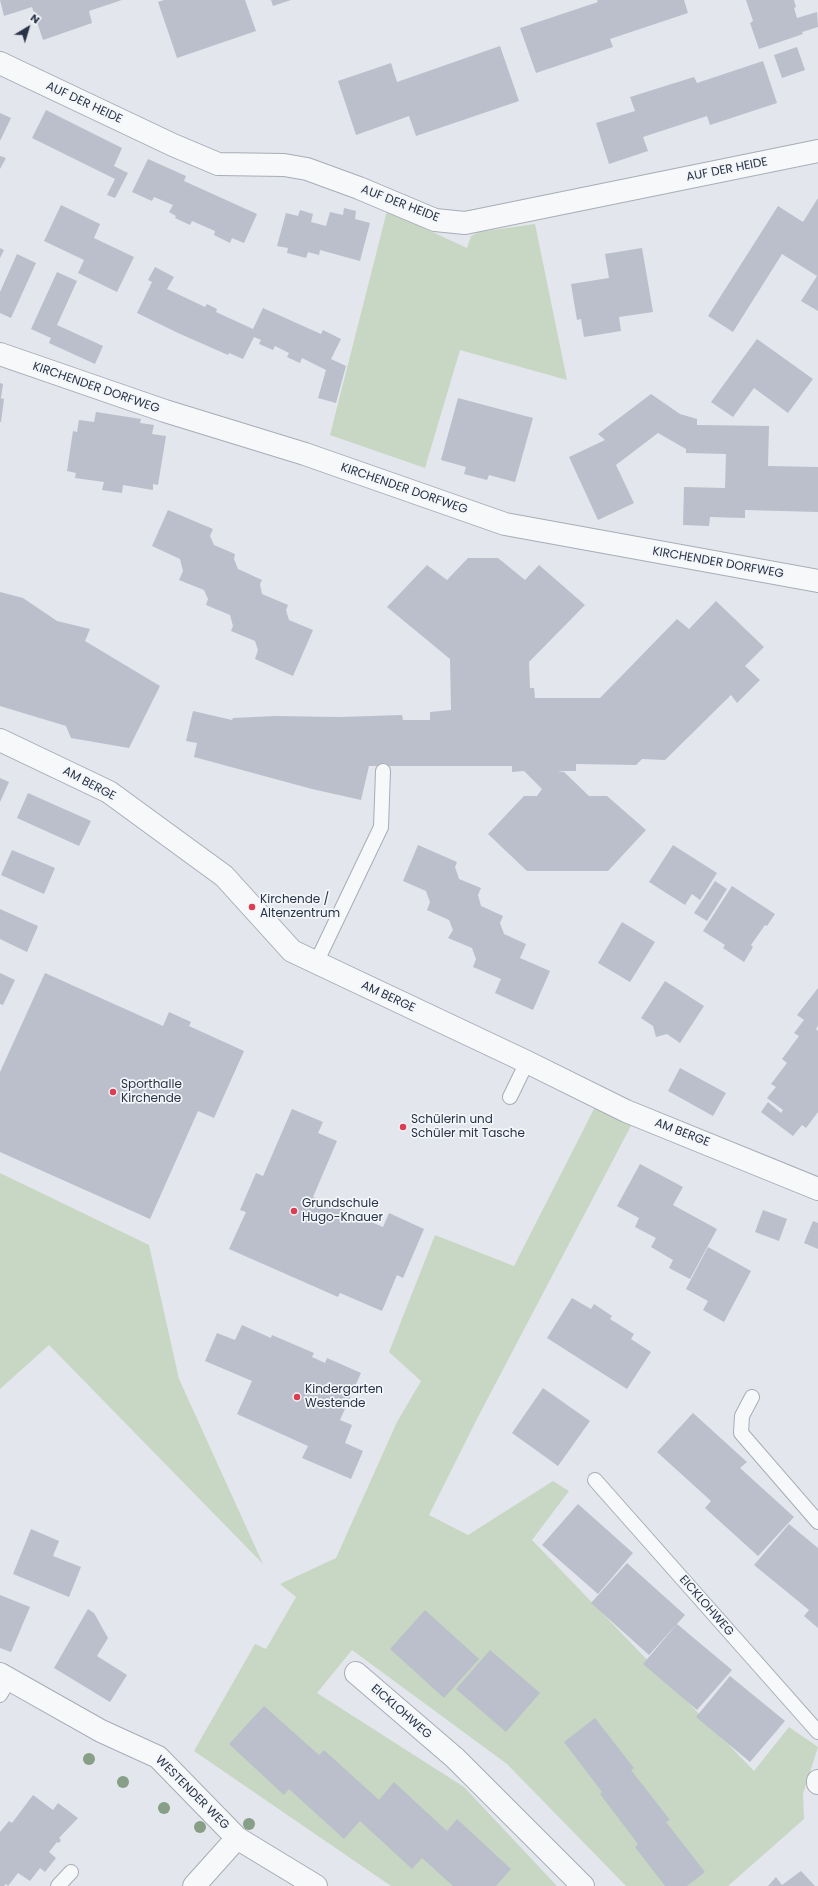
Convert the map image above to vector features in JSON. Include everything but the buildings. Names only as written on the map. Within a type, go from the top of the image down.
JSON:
[{"type":"street","name":"AUF DER HEIDE","points":[[0,63],[173,145],[218,164],[284,165],[307,169],[359,188],[435,220],[465,223],[818,151]]},
{"type":"street","name":"KIRCHENDER DORFWEG","points":[[0,354],[165,411],[305,454],[505,524],[818,581]]},
{"type":"street","name":"AM BERGE","points":[[0,740],[109,792],[224,876],[292,951],[527,1062],[626,1111],[818,1189]]},
{"type":"street","name":"EICKLOHWEG","points":[[356,1673],[455,1758],[583,1886]]},
{"type":"street","name":"WESTENDER WEG","points":[[3,1683],[158,1757],[237,1838],[316,1886]]},
{"type":"street","points":[[194,1886],[237,1838]]},
{"type":"lane","points":[[316,963],[381,827],[383,771]]},
{"type":"lane","points":[[510,1097],[527,1062]]},
{"type":"lane","points":[[752,1397],[742,1416],[741,1432],[818,1522]]},
{"type":"lane","name":"EICKLOHWEG","points":[[595,1480],[818,1732]]},
{"type":"lane","points":[[58,1886],[71,1872]]},
{"type":"green space","points":[[387,211],[467,248],[471,236],[479,232],[535,224],[567,380],[460,350],[425,468],[330,435]]},
{"type":"green space","points":[[595,1107],[633,1122],[478,1417],[429,1515],[468,1535],[553,1481],[569,1491],[532,1540],[754,1771],[789,1727],[818,1747],[803,1794],[804,1819],[728,1886],[626,1886],[507,1764],[352,1650],[317,1693],[464,1787],[557,1886],[391,1886],[194,1751],[255,1644],[266,1649],[296,1597],[280,1584],[336,1558],[397,1422],[421,1381],[389,1352],[435,1235],[514,1266]]},
{"type":"green space","points":[[0,1173],[149,1245],[179,1379],[263,1564],[49,1345],[0,1389]]},
{"type":"place","name":"Kirchende / Altenzentrum","points":[[252,907]]},
{"type":"place","name":"Sporthalle Kirchende","points":[[113,1092]]},
{"type":"place","name":"Schülerin und Schüler mit Tasche","points":[[403,1127]]},
{"type":"place","name":"Grundschule Hugo-Knauer","points":[[294,1211]]},
{"type":"place","name":"Kindergarten Westende","points":[[297,1397]]}]
